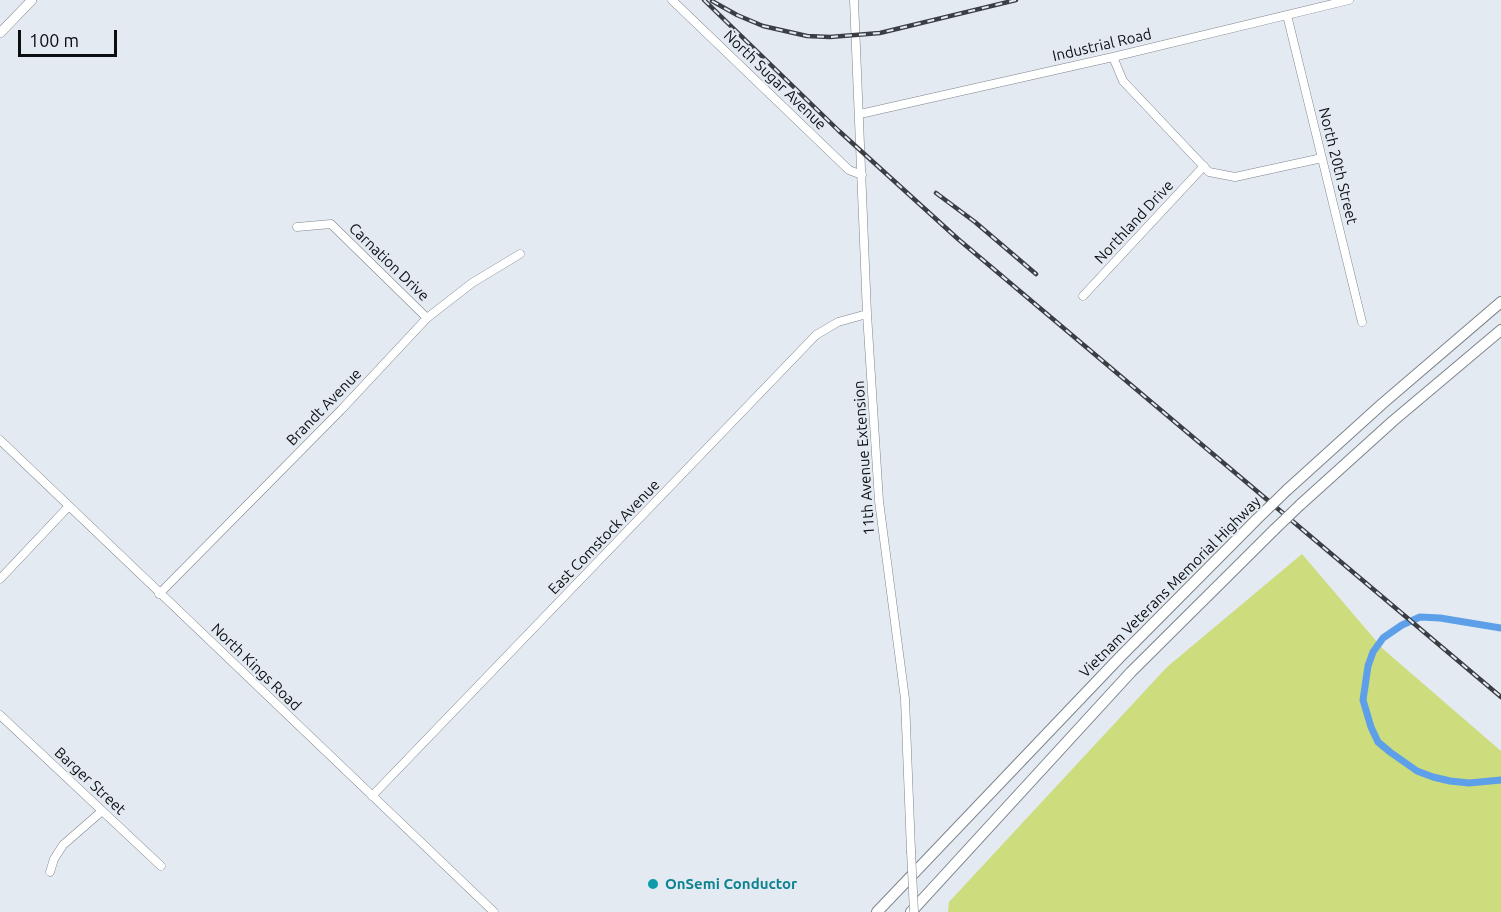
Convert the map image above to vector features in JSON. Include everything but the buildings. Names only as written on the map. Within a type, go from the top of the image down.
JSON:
[{"type":"highway","name":"Vietnam Veterans Memorial Highway","points":[[877,912],[1121,656],[1257,519],[1382,404],[1501,302]]},
{"type":"highway","points":[[913,912],[1131,672],[1275,529],[1393,422],[1501,331]]},
{"type":"main road","points":[[0,33],[32,0]]},
{"type":"street","name":"North Sugar Avenue","points":[[672,0],[849,170],[862,175]]},
{"type":"street","name":"11th Avenue Extension","points":[[854,0],[867,314],[880,509],[904,699],[913,912]]},
{"type":"street","name":"Industrial Road","points":[[860,114],[1113,57],[1349,0]]},
{"type":"street","name":"North 20th Street","points":[[1287,15],[1362,322]]},
{"type":"street","points":[[1113,57],[1123,81],[1209,172],[1235,177],[1322,159]]},
{"type":"street","name":"Northland Drive","points":[[1083,296],[1204,166]]},
{"type":"street","name":"Carnation Drive","points":[[297,227],[331,224],[427,318]]},
{"type":"street","name":"Brandt Avenue","points":[[159,594],[341,410],[427,318],[472,283],[520,254]]},
{"type":"street","name":"East Comstock Avenue","points":[[372,796],[816,335],[838,322],[867,314]]},
{"type":"street","name":"North Kings Road","points":[[0,440],[495,912]]},
{"type":"street","points":[[0,579],[69,506]]},
{"type":"street","name":"Barger Street","points":[[0,716],[161,866]]},
{"type":"street","points":[[50,872],[54,859],[63,845],[102,811]]},
{"type":"green space","points":[[1302,554],[1383,649],[1501,751],[1501,912],[948,912],[949,902],[1167,667]]},
{"type":"waterway","points":[[1501,628],[1420,617],[1402,625],[1383,638],[1373,652],[1368,666],[1363,700],[1378,742],[1417,771],[1450,781],[1469,783],[1501,780]]},
{"type":"railway","points":[[704,0],[839,131],[958,239],[1501,697]]},
{"type":"railway","points":[[712,1],[763,26],[807,36],[830,37],[880,33],[1016,0]]},
{"type":"railway","points":[[936,193],[975,222],[1036,274]]},
{"type":"place","name":"OnSemi Conductor","points":[[653,884]]}]
